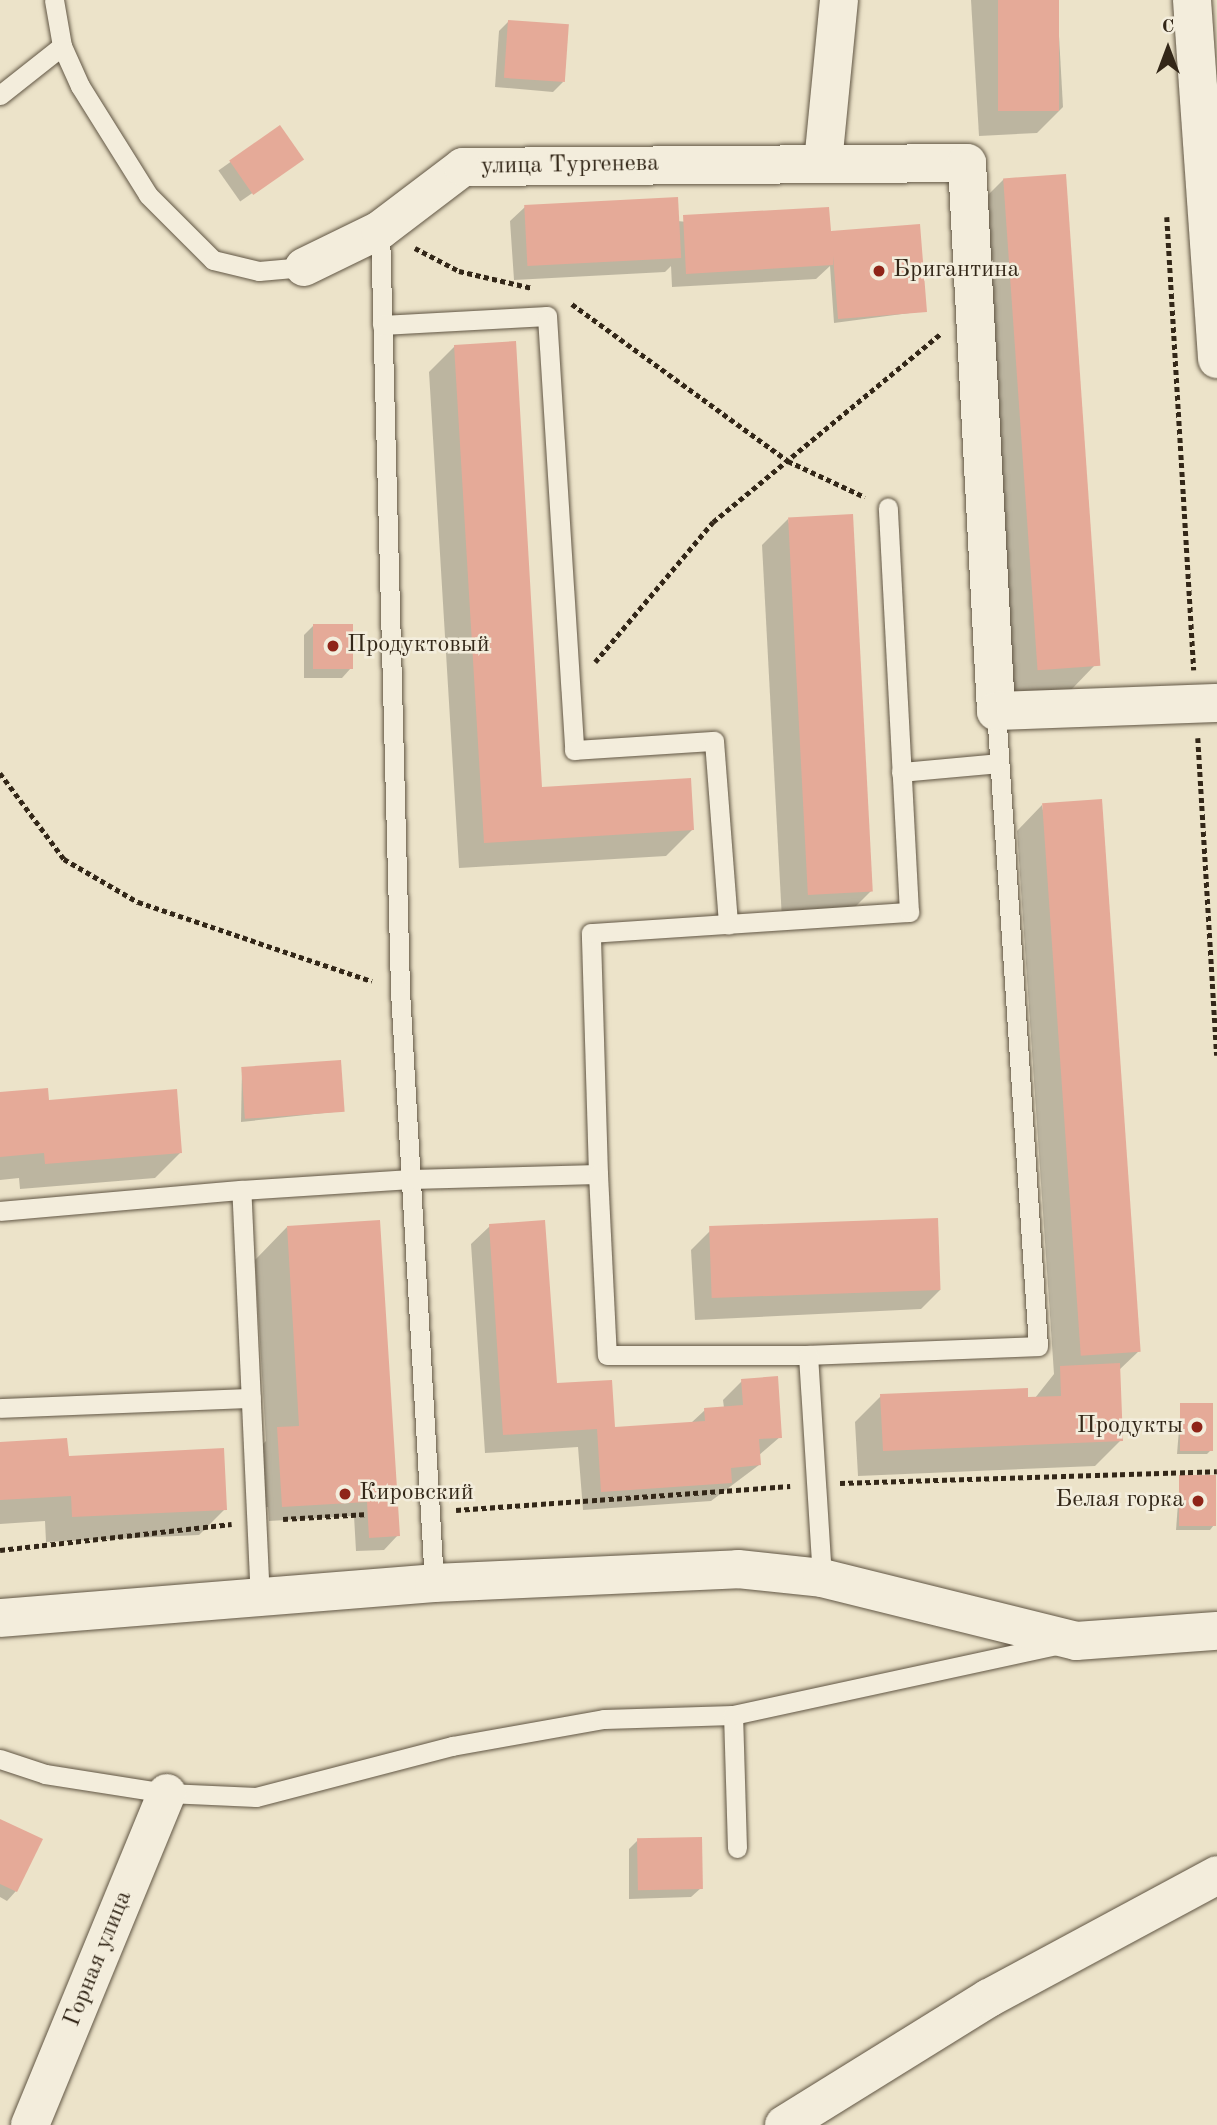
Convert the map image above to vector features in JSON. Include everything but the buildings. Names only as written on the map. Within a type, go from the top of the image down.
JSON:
[{"type":"street","points":[[823,163],[839,0]]},
{"type":"street","points":[[1192,0],[1217,359]]},
{"type":"street","name":"улица Тургенева","points":[[304,267],[380,230],[463,167],[967,163],[973,288]]},
{"type":"street","points":[[973,288],[996,711],[1207,704]]},
{"type":"street","points":[[0,1618],[260,1601],[435,1583],[738,1569],[822,1578],[1076,1641],[1217,1631]]},
{"type":"street","name":"Горная улица","points":[[30,2125],[167,1793]]},
{"type":"street","points":[[783,2125],[989,1998],[1217,1875]]},
{"type":"lane","points":[[54,0],[62,46],[148,195],[213,260],[259,271],[304,267]]},
{"type":"lane","points":[[0,95],[62,46]]},
{"type":"lane","points":[[380,230],[400,990],[435,1583]]},
{"type":"lane","points":[[382,325],[547,316],[574,750],[714,741],[729,924]]},
{"type":"lane","points":[[888,508],[909,912],[591,933],[598,1174],[607,1355],[808,1355],[1038,1346],[996,711]]},
{"type":"lane","points":[[901,772],[999,763]]},
{"type":"lane","points":[[0,1211],[411,1179],[598,1174]]},
{"type":"lane","points":[[241,1191],[260,1601]]},
{"type":"lane","points":[[808,1355],[822,1578]]},
{"type":"lane","points":[[0,1408],[250,1398]]},
{"type":"lane","points":[[0,1759],[45,1774],[167,1793],[256,1797],[452,1746],[604,1719],[733,1715],[1076,1641]]},
{"type":"lane","points":[[733,1715],[737,1848]]},
{"type":"path","points":[[1167,207],[1207,704],[1217,1055]]},
{"type":"path","points":[[380,230],[459,271],[544,291]]},
{"type":"path","points":[[570,691],[713,522],[939,335],[973,288]]},
{"type":"path","points":[[568,302],[788,461],[888,508]]},
{"type":"path","points":[[0,774],[64,859],[138,902],[400,990]]},
{"type":"path","points":[[1001,1476],[1217,1471]]},
{"type":"path","points":[[432,1511],[619,1497]]},
{"type":"path","points":[[305,1517],[368,1514]]},
{"type":"path","points":[[0,1550],[256,1521]]},
{"type":"place","name":"Бригантина","points":[[879,271]]},
{"type":"place","name":"Продуктовый","points":[[333,646]]},
{"type":"place","name":"Продукты","points":[[1197,1427]]},
{"type":"place","name":"Кировский","points":[[345,1494]]},
{"type":"place","name":"Белая горка","points":[[1198,1501]]}]
